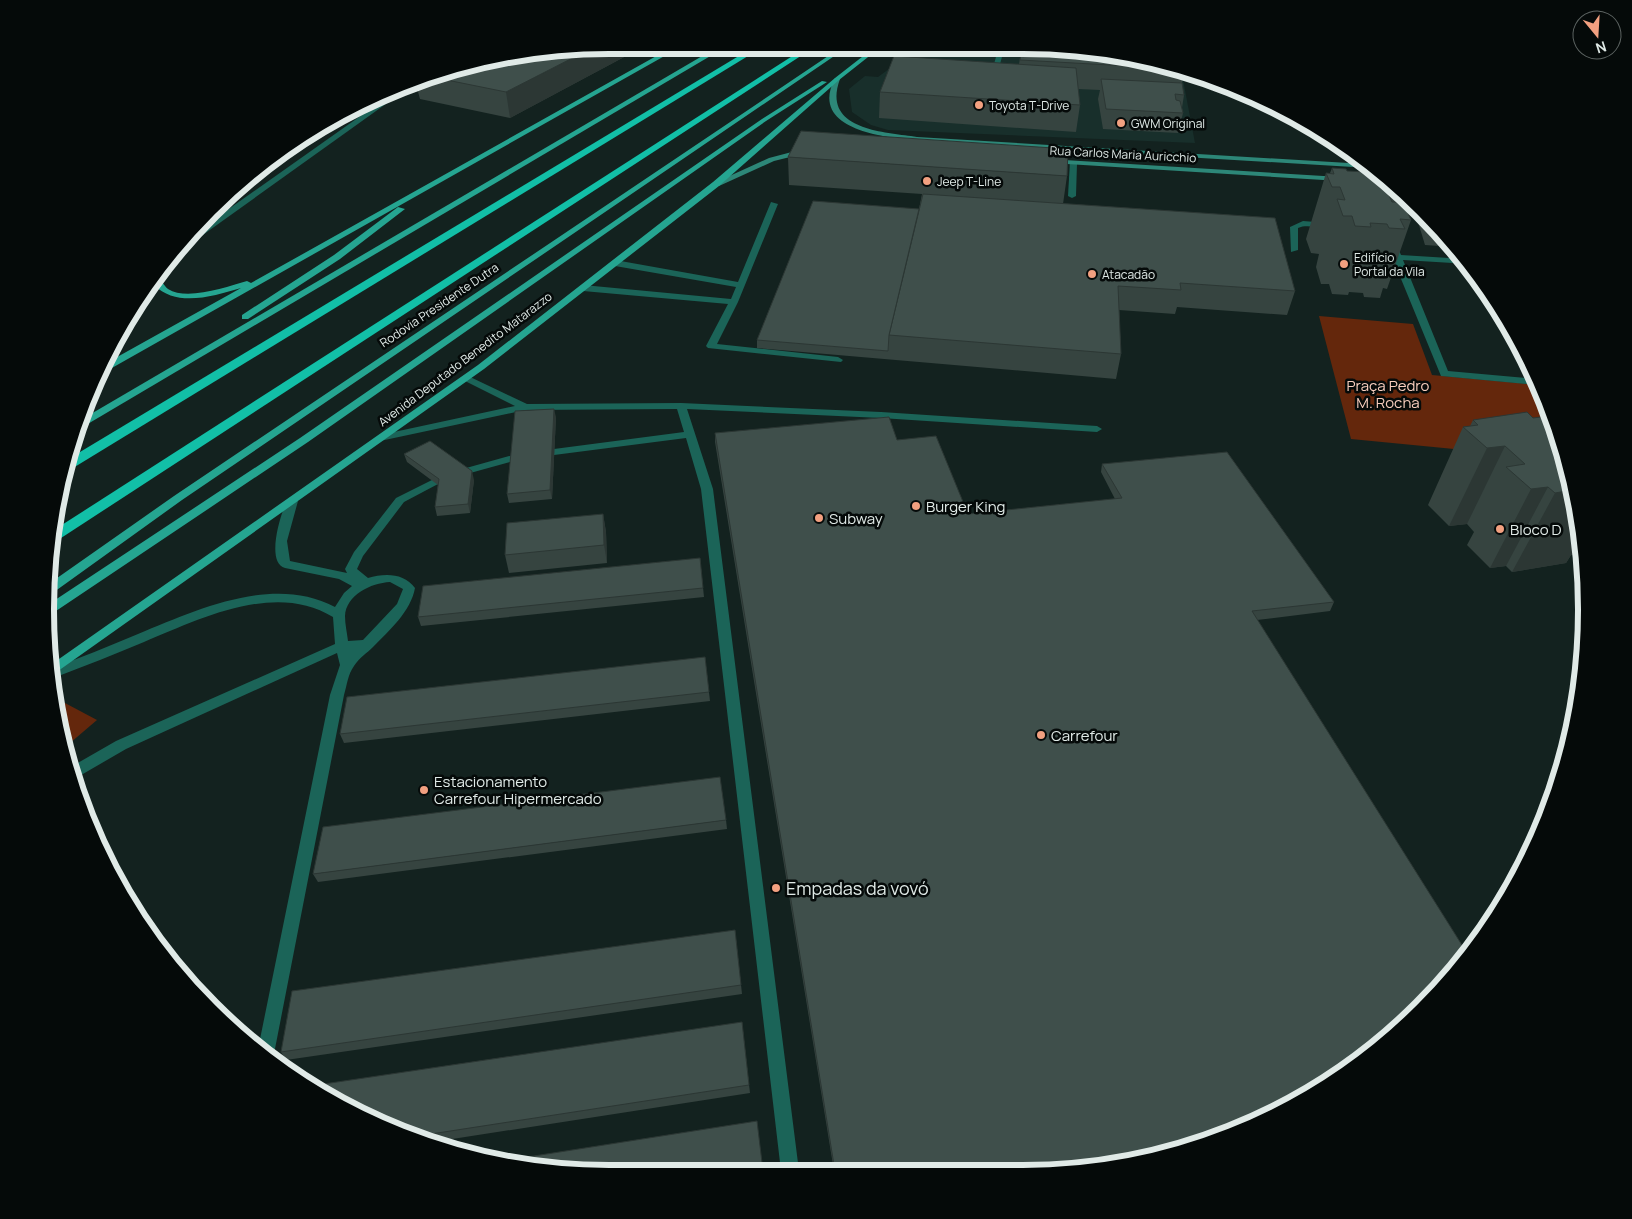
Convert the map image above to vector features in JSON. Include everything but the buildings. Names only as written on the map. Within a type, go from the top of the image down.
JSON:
[{"type":"highway","points":[[74,461],[748,54]]},
{"type":"highway","name":"Rodovia Presidente Dutra","points":[[60,533],[800,54]]},
{"type":"main road","points":[[111,364],[665,54]]},
{"type":"main road","points":[[87,420],[711,54]]},
{"type":"main road","name":"Rodovia Presidente Dutra","points":[[55,586],[178,498],[834,54]]},
{"type":"main road","points":[[54,607],[304,440],[764,120],[868,54]]},
{"type":"main road","name":"Avenida Deputado Benedito Matarazzo","points":[[57,668],[466,378],[716,184],[868,54]]},
{"type":"main road","name":"Rua Carlos Maria Auricchio","points":[[837,79],[832,97],[836,110],[847,122],[869,133],[917,138],[1356,165]]},
{"type":"main road","points":[[716,184],[754,165],[789,153],[815,149]]},
{"type":"main road","name":"Rua Carlos Maria Auricchio","points":[[1045,161],[1353,179]]},
{"type":"main road","points":[[152,382],[209,341],[337,257],[390,219],[424,189]]},
{"type":"main road","points":[[159,285],[165,292],[185,296],[261,281]]},
{"type":"street","points":[[994,75],[1000,54]]},
{"type":"street","points":[[205,229],[387,100]]},
{"type":"street","points":[[1072,196],[1074,162]]},
{"type":"street","points":[[774,204],[734,302],[711,346],[838,360]]},
{"type":"street","points":[[1294,250],[1294,227],[1298,224],[1338,226]]},
{"type":"street","points":[[1388,230],[1396,257],[1444,374],[1529,381]]},
{"type":"street","points":[[1396,257],[1455,261]]},
{"type":"street","points":[[615,263],[740,285]]},
{"type":"street","points":[[583,288],[734,302]]},
{"type":"street","points":[[466,378],[525,407]]},
{"type":"street","points":[[681,406],[707,489],[789,1165]]},
{"type":"street","points":[[380,438],[525,407],[681,406],[1097,429]]},
{"type":"street","points":[[554,452],[690,434]]},
{"type":"street","points":[[463,472],[513,458]]},
{"type":"street","points":[[363,584],[353,574],[351,569],[358,554],[400,500],[434,482]]},
{"type":"street","points":[[292,501],[282,537],[281,554],[286,564],[342,576],[363,584]]},
{"type":"street","points":[[268,1047],[337,695],[347,666],[399,610],[409,594],[409,588],[402,581],[392,579],[363,584],[346,598],[339,615],[342,646],[347,666]]},
{"type":"street","points":[[58,670],[201,614],[239,603],[270,600],[298,601],[321,606],[339,615]]},
{"type":"street","points":[[78,770],[121,745],[342,646],[368,644]]},
{"type":"shaded area","points":[[909,54],[1059,55],[1131,64],[1183,78],[1195,143],[888,130],[871,125],[852,112],[849,89],[865,76],[878,77]]},
{"type":"green space","name":"Praça Pedro M. Rocha","points":[[1319,316],[1413,324],[1432,375],[1530,384],[1549,431],[1557,459],[1351,439]]},
{"type":"green space","points":[[65,703],[97,720],[70,743],[64,718],[62,705]]},
{"type":"place","name":"Toyota T-Drive","points":[[979,105]]},
{"type":"place","name":"GWM Original","points":[[1121,123]]},
{"type":"place","name":"Jeep T-Line","points":[[927,181]]},
{"type":"place","name":"Edifício Portal da Vila","points":[[1344,264]]},
{"type":"place","name":"Atacadão","points":[[1092,274]]},
{"type":"place","name":"Burger King","points":[[916,506]]},
{"type":"place","name":"Subway","points":[[819,518]]},
{"type":"place","name":"Bloco D","points":[[1500,529]]},
{"type":"place","name":"Carrefour","points":[[1041,735]]},
{"type":"place","name":"Estacionamento Carrefour Hipermercado","points":[[424,790]]},
{"type":"place","name":"Empadas da vovó","points":[[776,888]]}]
